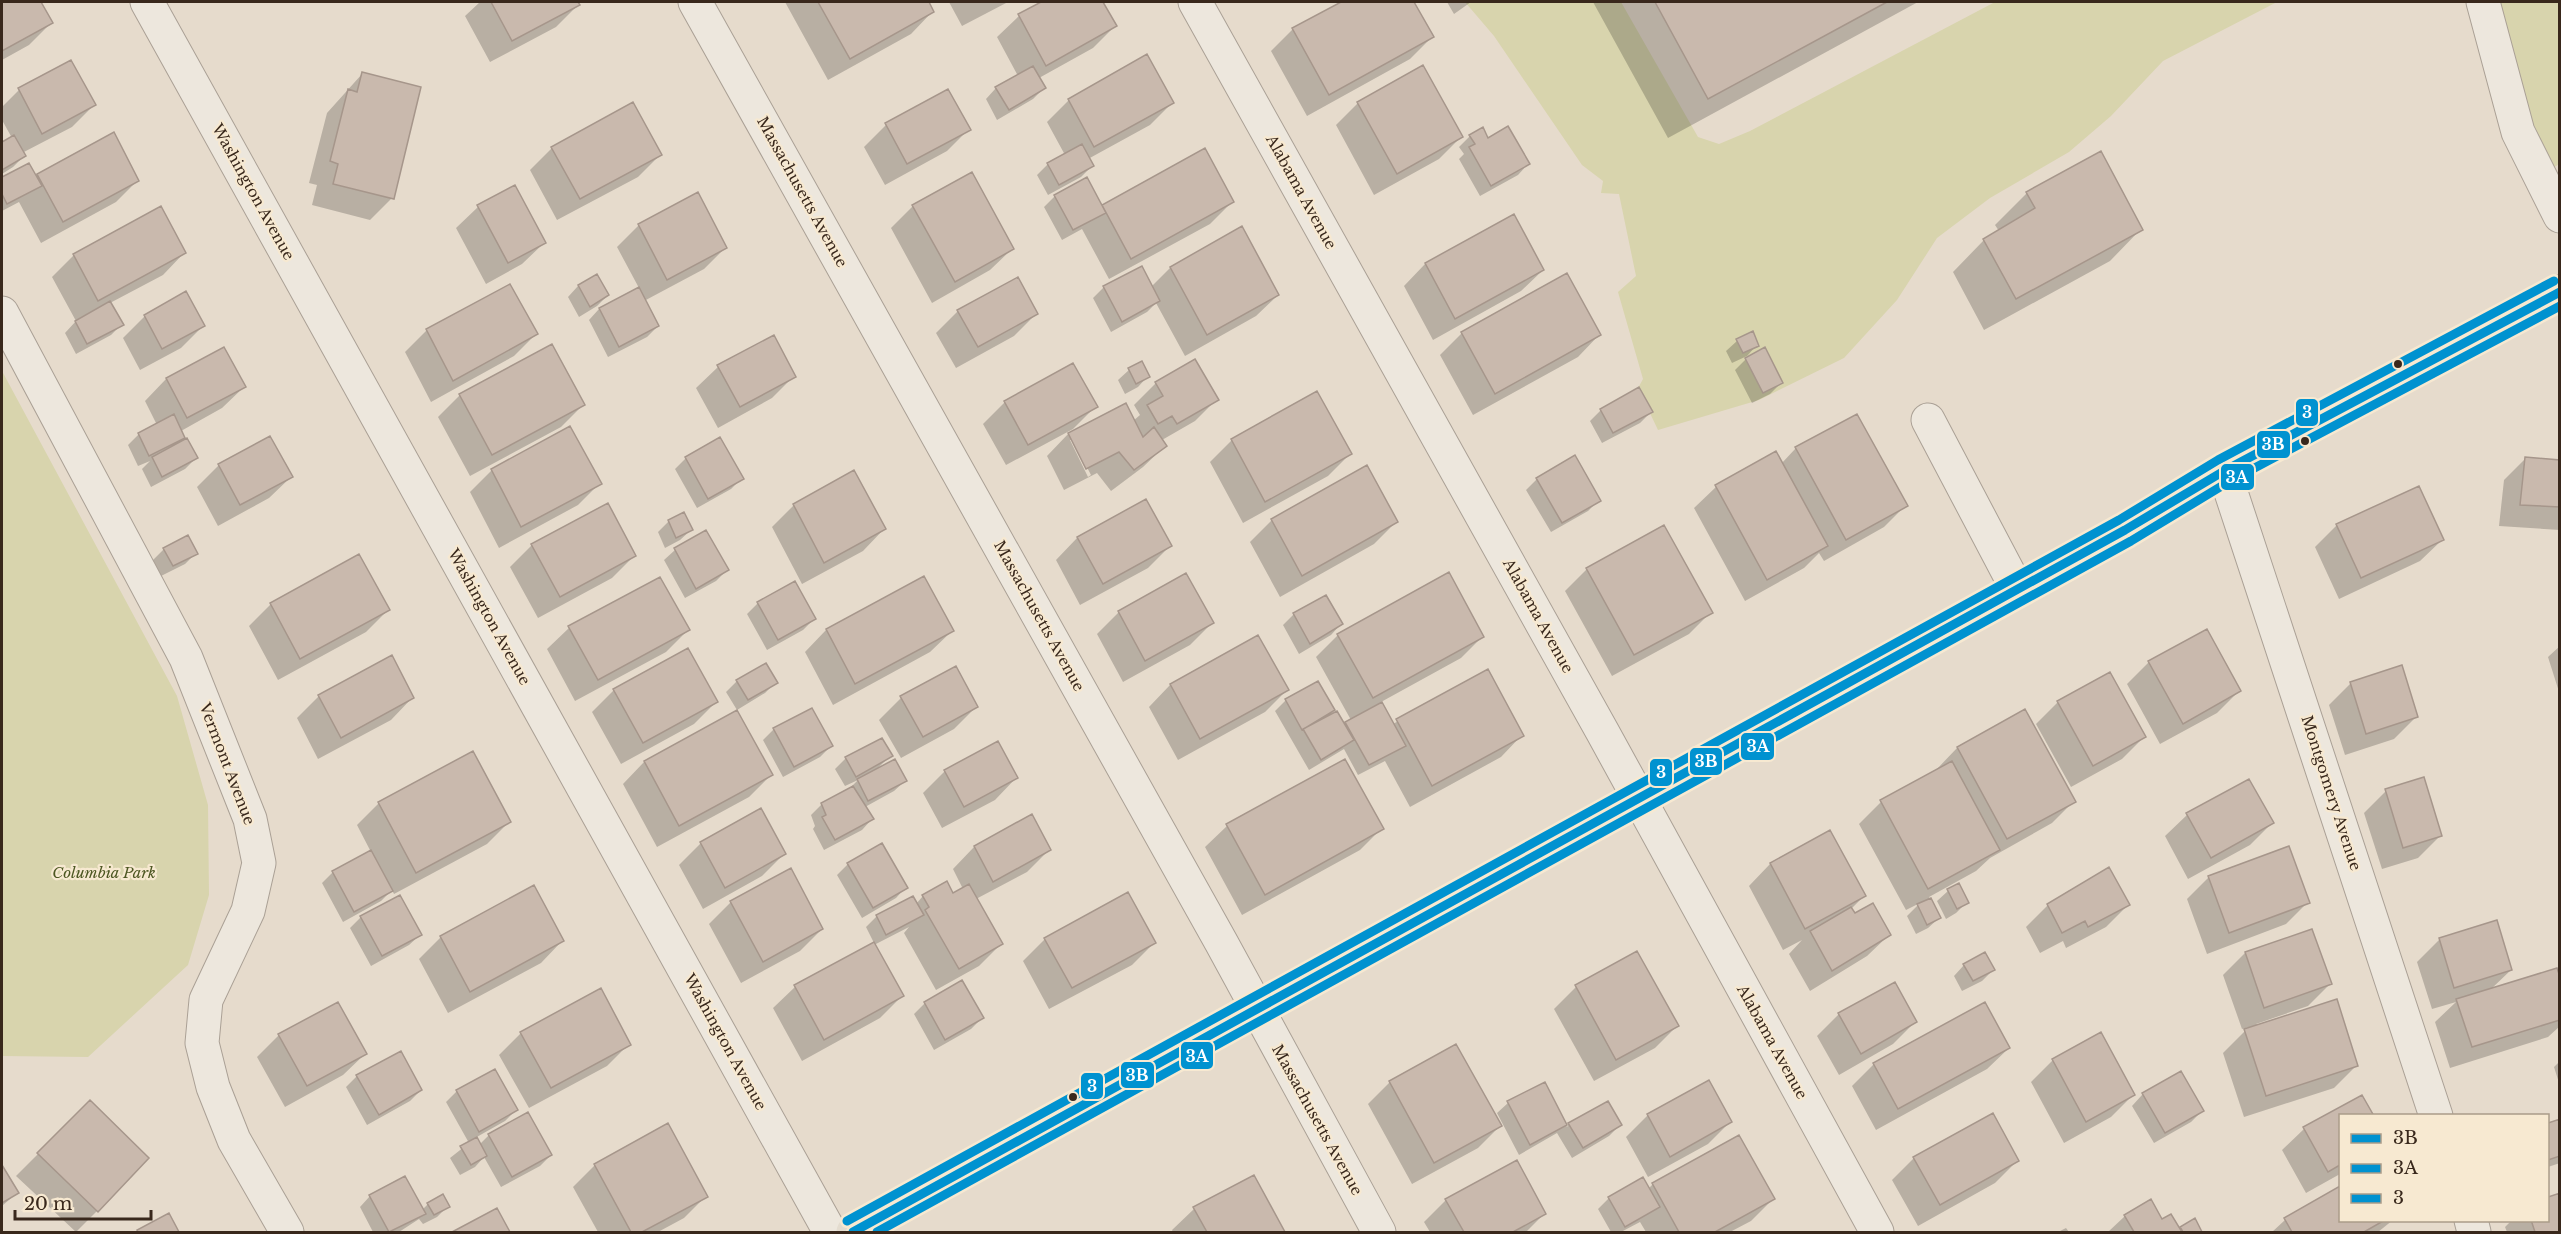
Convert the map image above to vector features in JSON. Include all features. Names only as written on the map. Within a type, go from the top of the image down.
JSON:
[{"type":"main road","points":[[853,1233],[1256,1008],[2017,590],[2224,471],[2559,292]]},
{"type":"street","name":"Washington Avenue","points":[[147,2],[830,1233]]},
{"type":"street","name":"Massachusetts Avenue","points":[[695,2],[1221,942],[1379,1233]]},
{"type":"street","name":"Alabama Avenue","points":[[1195,2],[1877,1233]]},
{"type":"street","points":[[2483,2],[2518,132],[2559,216]]},
{"type":"street","name":"Vermont Avenue","points":[[2,313],[186,658],[250,819],[259,864],[248,911],[206,1000],[202,1043],[213,1088],[234,1140],[287,1233]]},
{"type":"street","points":[[1928,420],[2017,590]]},
{"type":"street","name":"Montgomery Avenue","points":[[2224,471],[2435,1114]]},
{"type":"green space","points":[[1465,2],[1621,2],[1698,137],[1719,144],[1750,131],[1995,2],[2277,2],[2163,61],[2111,116],[2069,152],[1990,198],[1937,238],[1897,300],[1844,358],[1759,400],[1658,430],[1638,388],[1643,379],[1618,292],[1636,276],[1619,194],[1601,193],[1603,181],[1582,165],[1494,36]]},
{"type":"green space","points":[[2476,2],[2559,2],[2559,164],[2537,179]]},
{"type":"green space","name":"Columbia Park","points":[[2,371],[177,696],[208,805],[209,895],[188,965],[88,1057],[2,1056]]},
{"type":"building","points":[[2,2],[41,2],[53,23],[2,51]]},
{"type":"building","points":[[491,2],[578,2],[580,5],[512,41]]},
{"type":"building","points":[[818,2],[929,2],[934,12],[850,59]]},
{"type":"building","points":[[1041,2],[1103,2],[1117,26],[1046,66],[1018,14]]},
{"type":"building","points":[[1341,2],[1414,2],[1434,37],[1329,95],[1292,28]]},
{"type":"building","points":[[1655,2],[1887,2],[1708,99]]},
{"type":"building","points":[[1147,54],[1174,103],[1094,147],[1068,99]]},
{"type":"building","points":[[71,60],[96,105],[42,134],[18,88]]},
{"type":"building","points":[[1423,65],[1463,137],[1397,174],[1357,102]]},
{"type":"building","points":[[1033,66],[1046,88],[1009,110],[995,87]]},
{"type":"building","points":[[362,72],[421,87],[394,199],[333,184],[338,164],[330,161],[348,89],[357,92]]},
{"type":"building","points":[[948,89],[971,130],[907,164],[885,123]]},
{"type":"building","points":[[633,102],[662,155],[580,199],[551,147]]},
{"type":"building","points":[[1508,126],[1530,164],[1491,186],[1469,147],[1475,144],[1469,135],[1483,127],[1488,138]]},
{"type":"building","points":[[114,132],[139,181],[63,222],[37,174]]},
{"type":"building","points":[[14,135],[26,156],[2,170],[2,142]]},
{"type":"building","points":[[1082,144],[1094,166],[1059,185],[1047,163]]},
{"type":"building","points":[[1205,148],[1234,202],[1131,259],[1102,205]]},
{"type":"building","points":[[2101,151],[2143,230],[2016,299],[1983,239],[2035,208],[2026,192]]},
{"type":"building","points":[[29,163],[42,186],[7,204],[2,194],[2,177]]},
{"type":"building","points":[[972,172],[1014,249],[955,282],[912,205]]},
{"type":"building","points":[[1087,177],[1106,213],[1073,230],[1054,195]]},
{"type":"building","points":[[515,185],[546,243],[508,263],[477,205]]},
{"type":"building","points":[[698,192],[727,248],[667,280],[638,224]]},
{"type":"building","points":[[161,206],[186,253],[98,301],[73,254]]},
{"type":"building","points":[[1514,214],[1544,270],[1455,319],[1425,263]]},
{"type":"building","points":[[1242,226],[1279,295],[1207,335],[1170,267]]},
{"type":"building","points":[[1142,266],[1160,301],[1122,322],[1103,286]]},
{"type":"building","points":[[1567,273],[1601,335],[1495,394],[1461,332]]},
{"type":"building","points":[[597,274],[609,295],[590,307],[578,285]]},
{"type":"building","points":[[1018,277],[1038,314],[978,347],[957,310]]},
{"type":"building","points":[[510,284],[538,334],[453,381],[426,329]]},
{"type":"building","points":[[639,287],[659,326],[619,347],[599,308]]},
{"type":"building","points":[[186,291],[205,326],[162,349],[144,315]]},
{"type":"building","points":[[110,301],[124,325],[87,344],[75,321]]},
{"type":"building","points":[[1753,331],[1759,346],[1743,353],[1736,339]]},
{"type":"building","points":[[774,335],[796,377],[740,407],[717,365]]},
{"type":"building","points":[[552,344],[585,405],[492,455],[459,394]]},
{"type":"building","points":[[224,347],[246,387],[187,418],[166,378]]},
{"type":"building","points":[[1765,347],[1783,383],[1763,393],[1745,358]]},
{"type":"building","points":[[1195,359],[1219,400],[1177,424],[1172,416],[1158,424],[1147,405],[1163,396],[1155,382]]},
{"type":"building","points":[[1142,361],[1150,377],[1136,384],[1128,368]]},
{"type":"building","points":[[1073,363],[1098,407],[1028,445],[1004,401]]},
{"type":"building","points":[[1639,387],[1653,412],[1613,433],[1600,409]]},
{"type":"building","points":[[1317,391],[1352,454],[1265,502],[1231,439]]},
{"type":"building","points":[[1126,403],[1143,437],[1154,427],[1167,446],[1134,470],[1119,452],[1086,469],[1068,433]]},
{"type":"building","points":[[174,414],[185,438],[149,456],[138,433]]},
{"type":"building","points":[[1857,414],[1908,506],[1846,540],[1795,447]]},
{"type":"building","points":[[570,426],[602,484],[521,527],[491,469]]},
{"type":"building","points":[[270,436],[293,477],[240,505],[218,464]]},
{"type":"building","points":[[720,437],[744,479],[708,499],[685,457]]},
{"type":"building","points":[[187,438],[198,458],[162,477],[152,457]]},
{"type":"building","points":[[1776,451],[1828,546],[1767,580],[1715,485]]},
{"type":"building","points":[[1575,455],[1601,501],[1562,523],[1536,478]]},
{"type":"building","points":[[2525,457],[2560,460],[2560,507],[2520,505]]},
{"type":"building","points":[[1367,465],[1398,522],[1302,576],[1271,519]]},
{"type":"building","points":[[854,470],[886,529],[824,563],[793,504]]},
{"type":"building","points":[[2419,486],[2444,540],[2361,578],[2336,524]]},
{"type":"building","points":[[1146,499],[1172,546],[1103,584],[1077,537]]},
{"type":"building","points":[[608,503],[636,556],[560,597],[531,544]]},
{"type":"building","points":[[684,512],[693,530],[676,538],[668,520]]},
{"type":"building","points":[[1664,525],[1713,613],[1634,655],[1586,568]]},
{"type":"building","points":[[706,530],[729,570],[696,589],[674,548]]},
{"type":"building","points":[[188,535],[198,554],[173,566],[163,548]]},
{"type":"building","points":[[359,554],[390,610],[300,659],[270,603]]},
{"type":"building","points":[[1449,572],[1484,637],[1373,698],[1337,634]]},
{"type":"building","points":[[1186,573],[1214,623],[1145,661],[1118,611]]},
{"type":"building","points":[[924,576],[954,631],[855,684],[826,629]]},
{"type":"building","points":[[660,577],[690,630],[598,680],[568,626]]},
{"type":"building","points":[[795,581],[816,619],[778,640],[757,602]]},
{"type":"building","points":[[1326,595],[1343,624],[1310,644],[1293,613]]},
{"type":"building","points":[[2207,629],[2241,691],[2183,724],[2148,661]]},
{"type":"building","points":[[1258,635],[1289,690],[1200,739],[1170,684]]},
{"type":"building","points":[[688,648],[718,702],[643,743],[613,689]]},
{"type":"building","points":[[392,655],[414,698],[341,738],[318,695]]},
{"type":"building","points":[[766,663],[778,683],[748,700],[736,680]]},
{"type":"building","points":[[2402,665],[2418,717],[2366,734],[2350,682]]},
{"type":"building","points":[[956,666],[978,707],[923,737],[900,696]]},
{"type":"building","points":[[1488,669],[1524,736],[1432,786],[1396,719]]},
{"type":"building","points":[[2110,672],[2146,737],[2093,766],[2057,701]]},
{"type":"building","points":[[1318,681],[1335,710],[1302,730],[1285,699]]},
{"type":"building","points":[[1382,702],[1406,746],[1369,765],[1345,722]]},
{"type":"building","points":[[812,708],[833,746],[794,767],[773,728]]},
{"type":"building","points":[[2025,709],[2076,802],[2007,839],[1957,747]]},
{"type":"building","points":[[737,710],[773,775],[679,826],[644,761]]},
{"type":"building","points":[[1337,711],[1354,740],[1321,760],[1303,729]]},
{"type":"building","points":[[882,738],[893,756],[856,777],[845,757]]},
{"type":"building","points":[[998,741],[1018,778],[964,807],[944,770]]},
{"type":"building","points":[[473,751],[511,822],[416,873],[378,802]]},
{"type":"building","points":[[895,759],[907,781],[868,801],[857,779]]},
{"type":"building","points":[[1345,759],[1384,829],[1265,895],[1226,824]]},
{"type":"building","points":[[1952,761],[2000,850],[1928,889],[1880,800]]},
{"type":"building","points":[[2424,777],[2442,836],[2403,848],[2385,789]]},
{"type":"building","points":[[2249,779],[2274,823],[2211,858],[2186,813]]},
{"type":"building","points":[[853,786],[874,819],[835,840],[822,817],[826,815],[821,803]]},
{"type":"building","points":[[761,808],[786,854],[725,888],[700,842]]},
{"type":"building","points":[[1032,814],[1051,850],[993,882],[974,846]]},
{"type":"building","points":[[1830,830],[1866,896],[1805,929],[1770,863]]},
{"type":"building","points":[[882,843],[908,888],[873,908],[847,863]]},
{"type":"building","points":[[2289,846],[2310,903],[2229,933],[2208,876]]},
{"type":"building","points":[[371,850],[393,891],[354,912],[332,871]]},
{"type":"building","points":[[2109,867],[2130,905],[2088,927],[2085,921],[2062,933],[2047,904]]},
{"type":"building","points":[[791,868],[823,929],[763,962],[730,901]]},
{"type":"building","points":[[947,881],[953,893],[969,884],[1003,944],[959,969],[925,910],[929,907],[922,895]]},
{"type":"building","points":[[1959,883],[1969,903],[1957,909],[1947,889]]},
{"type":"building","points":[[534,885],[564,941],[470,992],[440,936]]},
{"type":"building","points":[[1128,892],[1156,943],[1072,988],[1044,938]]},
{"type":"building","points":[[400,895],[422,935],[382,956],[360,916]]},
{"type":"building","points":[[913,896],[924,915],[886,935],[876,915]]},
{"type":"building","points":[[1931,898],[1941,918],[1927,925],[1917,904]]},
{"type":"building","points":[[1873,903],[1891,935],[1832,971],[1810,931],[1851,907],[1855,913]]},
{"type":"building","points":[[2497,920],[2512,970],[2454,988],[2439,938]]},
{"type":"building","points":[[2312,929],[2332,984],[2264,1008],[2245,952]]},
{"type":"building","points":[[874,942],[904,996],[824,1040],[794,985]]},
{"type":"building","points":[[1637,951],[1679,1026],[1616,1060],[1575,985]]},
{"type":"building","points":[[1985,952],[1995,970],[1973,981],[1963,964]]},
{"type":"building","points":[[2557,968],[2560,977],[2560,1020],[2472,1047],[2456,999]]},
{"type":"building","points":[[962,980],[984,1018],[945,1040],[924,1002]]},
{"type":"building","points":[[1895,982],[1917,1022],[1861,1054],[1838,1013]]},
{"type":"building","points":[[601,988],[631,1045],[551,1088],[520,1032]]},
{"type":"building","points":[[2337,999],[2358,1066],[2266,1096],[2244,1029]]},
{"type":"building","points":[[338,1002],[367,1054],[307,1086],[278,1034]]},
{"type":"building","points":[[1985,1002],[2010,1048],[1898,1109],[1873,1063]]},
{"type":"building","points":[[2101,1032],[2135,1095],[2086,1122],[2052,1059]]},
{"type":"building","points":[[1456,1044],[1502,1126],[1434,1163],[1389,1081]]},
{"type":"building","points":[[401,1051],[422,1090],[379,1115],[356,1075]]},
{"type":"building","points":[[495,1069],[518,1110],[479,1132],[456,1090]]},
{"type":"building","points":[[2181,1071],[2204,1111],[2165,1133],[2142,1093]]},
{"type":"building","points":[[1709,1080],[1732,1122],[1670,1157],[1647,1114]]},
{"type":"building","points":[[1545,1082],[1567,1125],[1530,1145],[1507,1101]]},
{"type":"building","points":[[2362,1095],[2373,1114],[2339,1114],[2339,1166],[2328,1172],[2303,1127]]},
{"type":"building","points":[[90,1100],[149,1158],[98,1212],[37,1153]]},
{"type":"building","points":[[1608,1101],[1622,1125],[1583,1148],[1568,1123]]},
{"type":"building","points":[[528,1112],[552,1155],[512,1177],[488,1134]]},
{"type":"building","points":[[1993,1113],[2019,1161],[1940,1205],[1913,1157]]},
{"type":"building","points":[[2560,1119],[2560,1156],[2549,1160],[2549,1123]]},
{"type":"building","points":[[668,1123],[708,1197],[642,1232],[631,1232],[594,1164]]},
{"type":"building","points":[[1739,1135],[1775,1199],[1715,1232],[1679,1232],[1652,1183]]},
{"type":"building","points":[[477,1137],[487,1156],[471,1165],[460,1146]]},
{"type":"building","points":[[1517,1160],[1546,1214],[1513,1232],[1464,1232],[1445,1199]]},
{"type":"building","points":[[2,1165],[19,1193],[2,1203]]},
{"type":"building","points":[[1254,1175],[1285,1232],[1207,1232],[1193,1207]]},
{"type":"building","points":[[405,1176],[426,1214],[389,1232],[369,1195]]},
{"type":"building","points":[[1643,1177],[1660,1207],[1625,1227],[1608,1197]]},
{"type":"building","points":[[2339,1187],[2339,1222],[2382,1222],[2364,1232],[2292,1232],[2284,1218]]},
{"type":"building","points":[[2560,1193],[2560,1232],[2535,1232],[2532,1222],[2549,1222],[2549,1197]]},
{"type":"building","points":[[443,1194],[450,1207],[434,1215],[427,1203]]},
{"type":"building","points":[[2151,1199],[2162,1219],[2171,1214],[2182,1232],[2134,1232],[2124,1215]]},
{"type":"building","points":[[497,1208],[510,1232],[452,1232]]},
{"type":"building","points":[[169,1213],[179,1232],[138,1232],[137,1230]]},
{"type":"building","points":[[2195,1218],[2202,1232],[2183,1232],[2180,1227]]},
{"type":"transit line","name":"3","points":[[847,1221],[2119,520],[2218,460],[2554,281]]},
{"type":"transit line","name":"3B","points":[[853,1232],[2125,530],[2224,471],[2560,292]]},
{"type":"transit line","name":"3A","points":[[877,1232],[2131,541],[2230,481],[2560,306]]}]
